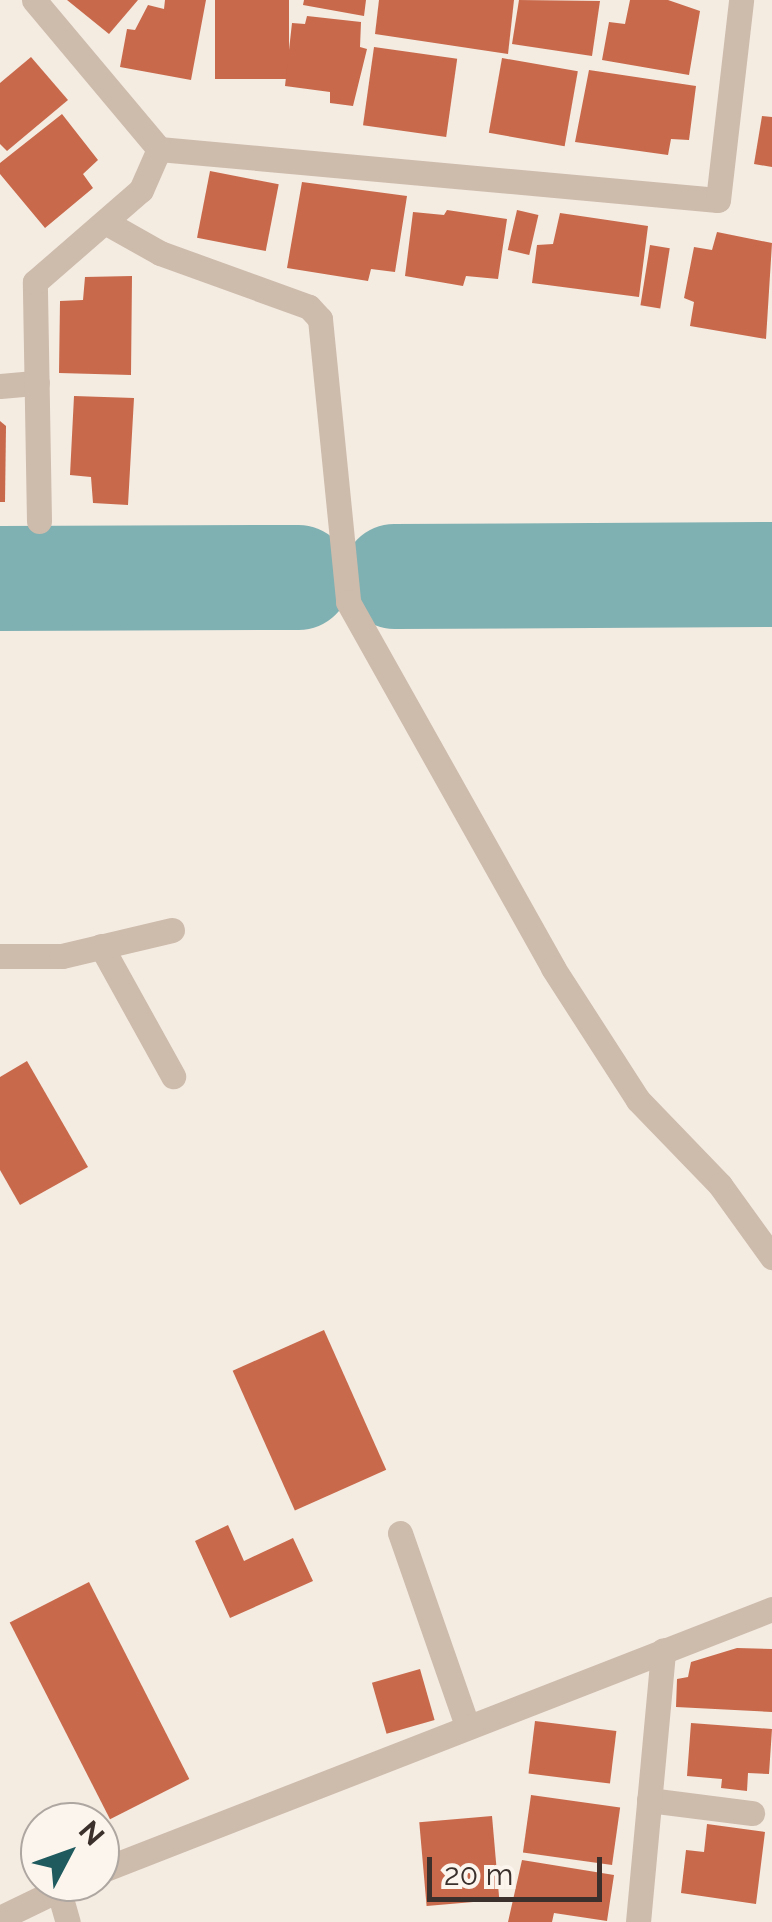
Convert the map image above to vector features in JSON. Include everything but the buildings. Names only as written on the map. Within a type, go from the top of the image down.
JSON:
[{"type":"street","points":[[34,0],[159,149],[718,200],[741,0]]},
{"type":"street","points":[[40,522],[35,282],[140,190],[159,149]]},
{"type":"street","points":[[105,222],[160,253],[309,308],[320,319],[348,602],[552,968],[616,1067],[772,1257]]},
{"type":"street","points":[[0,386],[37,383]]},
{"type":"street","points":[[0,956],[62,956],[172,930]]},
{"type":"street","points":[[100,946],[173,1076]]},
{"type":"street","points":[[400,1533],[467,1724]]},
{"type":"street","points":[[120,1863],[467,1724],[772,1609]]},
{"type":"street","points":[[638,1922],[663,1650]]},
{"type":"street","points":[[649,1800],[752,1813]]},
{"type":"street","points":[[0,1918],[32,1902]]},
{"type":"waterway","points":[[394,576],[772,574]]},
{"type":"waterway","points":[[0,578],[298,577]]}]
